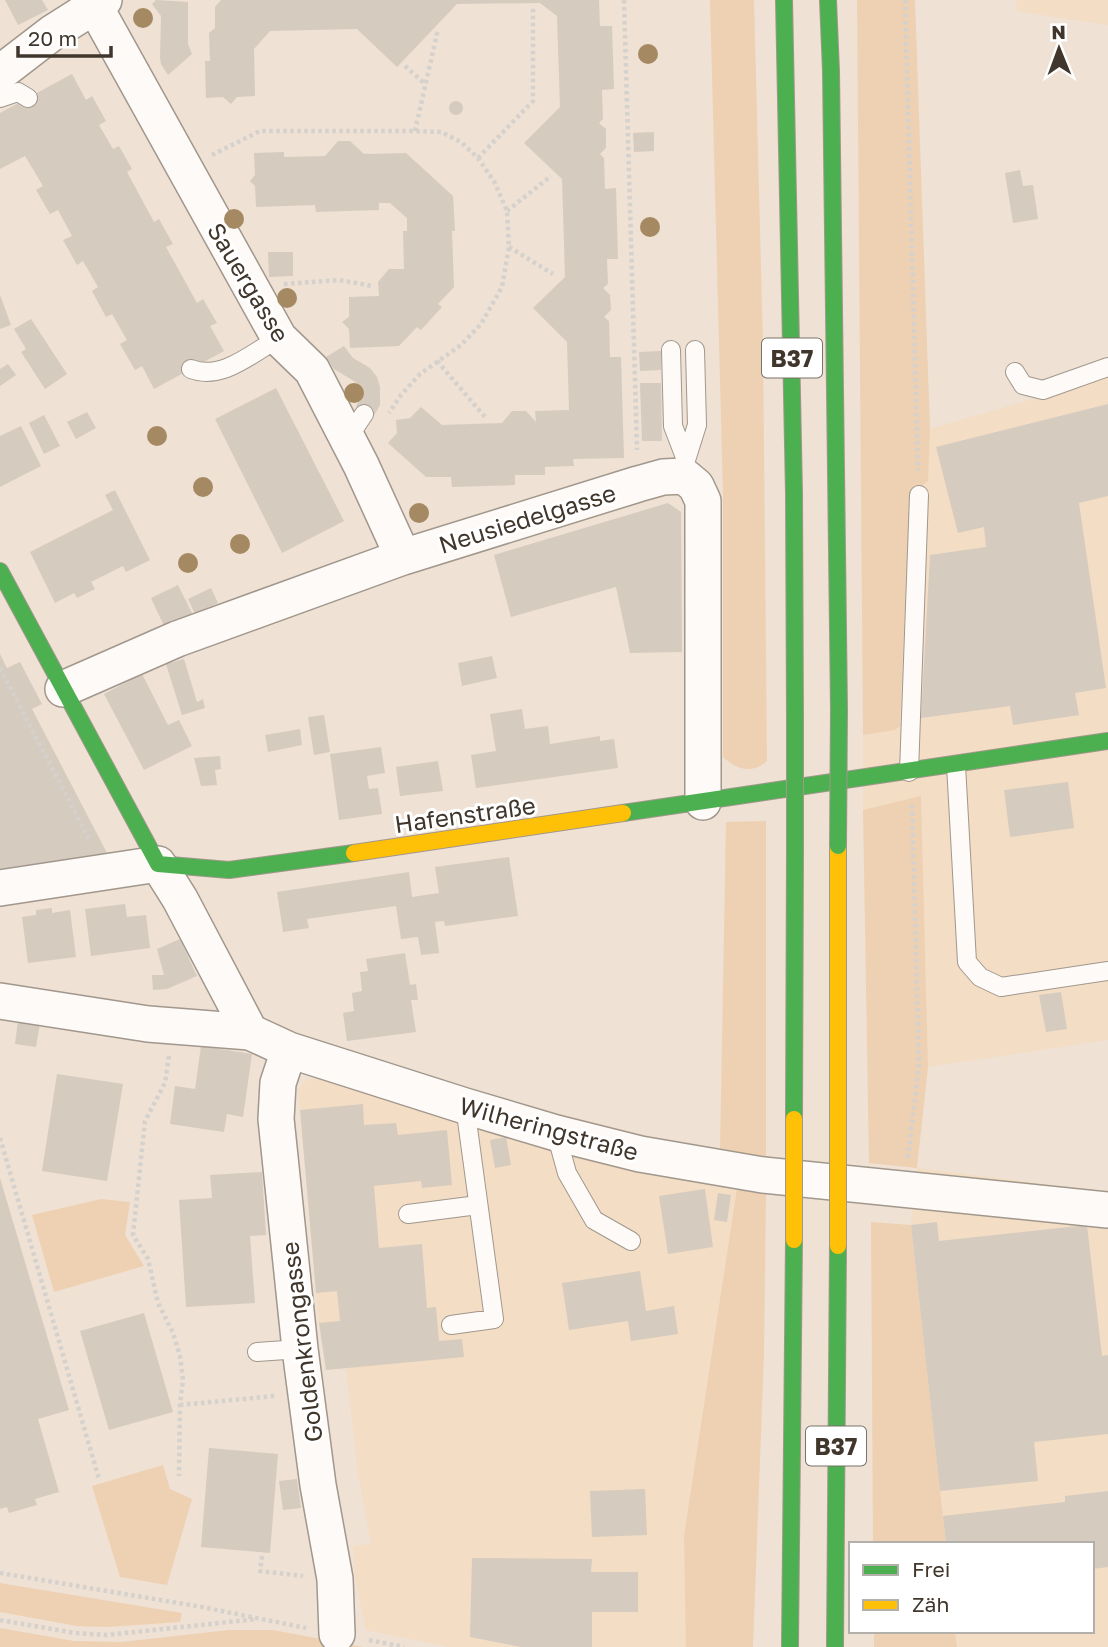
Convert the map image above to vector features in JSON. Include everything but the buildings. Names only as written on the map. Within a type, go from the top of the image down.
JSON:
[{"type":"main road","name":"B37","points":[[784,0],[794,465],[795,716],[790,1647]]},
{"type":"main road","name":"B37","points":[[828,0],[839,710],[835,1647]]},
{"type":"main road","points":[[0,571],[158,864]]},
{"type":"main road","name":"Hafenstraße","points":[[158,864],[198,869],[241,869],[956,765],[1107,747]]},
{"type":"street","points":[[0,73],[99,3]]},
{"type":"street","name":"Sauergasse","points":[[99,3],[184,169],[279,338],[312,370],[356,426],[403,557]]},
{"type":"street","points":[[685,468],[703,501],[703,802]]},
{"type":"street","name":"Neusiedelgasse","points":[[63,690],[177,639],[403,557],[685,468]]},
{"type":"street","points":[[0,888],[158,864],[180,899],[250,1032]]},
{"type":"street","name":"Wilheringstraße","points":[[0,1001],[148,1024],[250,1032],[289,1050],[465,1106],[640,1154],[763,1175],[1108,1210]]},
{"type":"street","name":"Goldenkrongasse","points":[[289,1050],[278,1083],[276,1119],[300,1349],[318,1485],[334,1566],[337,1634]]},
{"type":"lane","points":[[0,98],[18,92],[28,98]]},
{"type":"lane","points":[[191,369],[203,374],[223,371],[279,338]]},
{"type":"lane","points":[[685,468],[697,425],[695,350]]},
{"type":"lane","points":[[671,351],[673,426],[685,468]]},
{"type":"lane","points":[[1015,372],[1023,385],[1043,390],[1108,367]]},
{"type":"lane","points":[[909,772],[919,495]]},
{"type":"lane","points":[[956,765],[967,962],[980,977],[1001,987],[1108,971]]},
{"type":"lane","points":[[451,1325],[494,1319],[465,1106]]},
{"type":"lane","points":[[556,1133],[567,1173],[594,1220],[631,1241]]},
{"type":"lane","points":[[408,1214],[478,1205]]},
{"type":"lane","points":[[257,1352],[300,1349]]},
{"type":"path","points":[[624,0],[637,462]]},
{"type":"path","points":[[905,0],[919,495]]},
{"type":"path","points":[[478,158],[533,101],[533,7]]},
{"type":"path","points":[[415,131],[438,29]]},
{"type":"path","points":[[405,66],[425,83]]},
{"type":"path","points":[[184,169],[260,131],[441,132],[461,142],[478,158],[495,183],[507,211],[509,247],[502,287],[481,324],[461,345],[420,373],[401,395],[387,418]]},
{"type":"path","points":[[507,211],[551,177]]},
{"type":"path","points":[[509,247],[553,274]]},
{"type":"path","points":[[248,286],[339,280],[372,286]]},
{"type":"path","points":[[437,361],[485,417]]},
{"type":"path","points":[[0,668],[92,845]]},
{"type":"path","points":[[904,1191],[919,1063],[914,843],[909,772]]},
{"type":"path","points":[[170,1051],[165,1083],[145,1121],[132,1235],[148,1259],[158,1303],[173,1333],[180,1356],[183,1380],[179,1476]]},
{"type":"path","points":[[0,1138],[99,1479]]},
{"type":"path","points":[[180,1405],[280,1396]]},
{"type":"path","points":[[262,1556],[260,1571],[314,1577]]},
{"type":"path","points":[[0,1573],[404,1647]]},
{"type":"path","points":[[0,1619],[75,1633],[107,1635],[262,1619]]},
{"type":"shaded area","points":[[710,0],[754,0],[763,346],[767,761],[750,769],[734,765],[723,757],[723,496]]},
{"type":"shaded area","points":[[857,0],[915,0],[930,429],[928,481],[910,495],[900,726],[895,730],[863,735]]},
{"type":"shaded area","points":[[1016,0],[1108,0],[1108,25],[1017,11]]},
{"type":"shaded area","points":[[1108,377],[1108,1040],[928,1067],[921,797],[863,810],[863,735],[895,730],[900,725],[910,495],[928,481],[930,429]]},
{"type":"shaded area","points":[[921,796],[928,1067],[917,1168],[869,1163],[863,810]]},
{"type":"shaded area","points":[[766,821],[766,1159],[720,1151],[726,822]]},
{"type":"shaded area","points":[[316,1078],[542,1144],[634,1168],[737,1188],[684,1536],[686,1647],[450,1647],[366,1630],[356,1582],[353,1546],[371,1544],[358,1473],[346,1368],[326,1370],[319,1323],[298,1090],[306,1080]]},
{"type":"shaded area","points":[[917,1168],[1108,1192],[1108,1647],[957,1647],[955,1633],[1094,1633],[1094,1542],[946,1542],[911,1225]]},
{"type":"shaded area","points":[[737,1188],[766,1194],[764,1354],[753,1647],[686,1647],[684,1536]]},
{"type":"shaded area","points":[[101,1199],[130,1202],[125,1235],[144,1266],[54,1292],[32,1215]]},
{"type":"shaded area","points":[[871,1222],[911,1225],[946,1542],[873,1542]]},
{"type":"shaded area","points":[[163,1465],[170,1489],[192,1499],[167,1585],[120,1577],[92,1486]]},
{"type":"shaded area","points":[[0,1583],[182,1613],[180,1622],[107,1627],[77,1626],[0,1612]]},
{"type":"shaded area","points":[[0,1628],[74,1641],[122,1642],[229,1630],[273,1630],[363,1647],[0,1647]]},
{"type":"shaded area","points":[[874,1633],[955,1633],[957,1647],[874,1647]]},
{"type":"traffic: fast","points":[[784,0],[794,493],[795,716]]},
{"type":"traffic: fast","points":[[828,0],[839,710]]},
{"type":"traffic: fast","points":[[0,571],[158,864],[229,870],[354,853]]},
{"type":"traffic: fast","points":[[838,846],[839,710]]},
{"type":"traffic: fast","points":[[795,716],[795,852]]},
{"type":"traffic: fast","points":[[623,813],[1108,741]]},
{"type":"traffic: fast","points":[[794,1119],[795,852]]},
{"type":"traffic: fast","points":[[790,1647],[794,1240]]},
{"type":"traffic: fast","points":[[835,1647],[838,1246]]},
{"type":"traffic: slow","points":[[354,853],[623,813]]},
{"type":"traffic: slow","points":[[838,846],[838,1124]]},
{"type":"traffic: slow","points":[[794,1119],[794,1240]]},
{"type":"traffic: slow","points":[[838,1124],[838,1246]]}]
